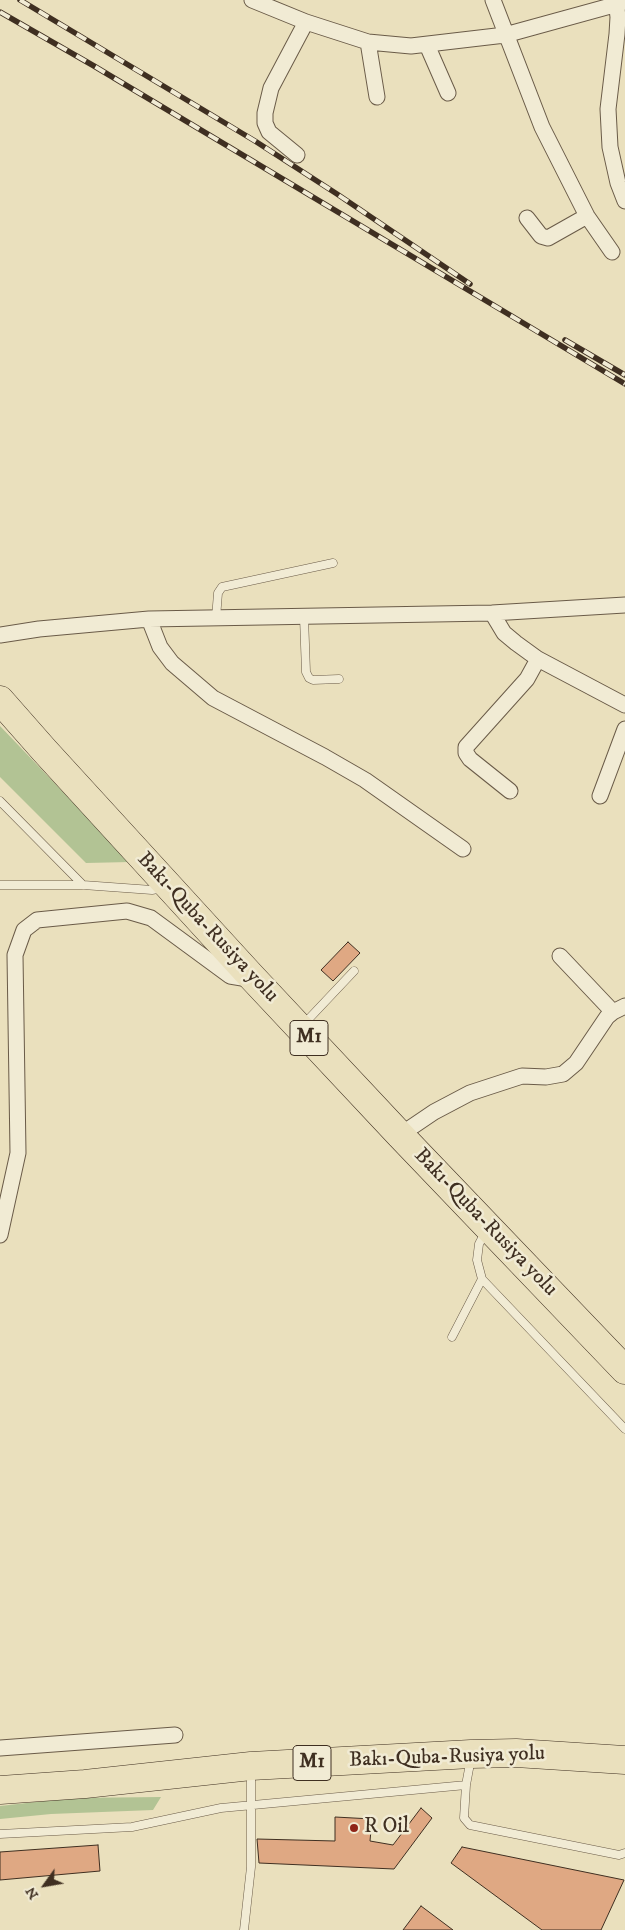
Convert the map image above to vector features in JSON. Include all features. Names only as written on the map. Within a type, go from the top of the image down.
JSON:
[{"type":"highway","name":"Bakı-Quba-Rusiya yolu","points":[[0,700],[250,975],[625,1370]]},
{"type":"highway","name":"Bakı-Quba-Rusiya yolu","points":[[0,1790],[85,1784],[251,1766],[471,1754],[516,1753],[625,1760]]},
{"type":"street","points":[[252,0],[306,22],[368,42],[390,46],[426,45],[505,35],[619,2],[608,109],[610,146],[618,183],[625,201]]},
{"type":"street","points":[[493,0],[542,127],[587,216],[612,252]]},
{"type":"street","points":[[297,155],[269,132],[265,123],[265,113],[271,88],[306,22]]},
{"type":"street","points":[[368,42],[377,97]]},
{"type":"street","points":[[426,45],[448,93]]},
{"type":"street","points":[[527,218],[541,236],[548,238],[587,216]]},
{"type":"street","points":[[0,635],[39,629],[150,619],[492,613],[625,605]]},
{"type":"street","points":[[492,613],[504,633],[538,659],[625,706]]},
{"type":"street","points":[[150,619],[160,647],[172,663],[213,698],[365,780],[463,849]]},
{"type":"street","points":[[510,791],[470,759],[466,753],[466,747],[527,679],[538,659]]},
{"type":"street","points":[[600,796],[625,729]]},
{"type":"street","points":[[0,1235],[18,1153],[15,955],[24,930],[37,920],[127,911],[151,918],[230,976],[242,978],[250,975]]},
{"type":"street","points":[[400,1135],[434,1112],[470,1093],[522,1076],[546,1077],[563,1074],[576,1063],[607,1017],[619,1009],[560,956]]},
{"type":"street","points":[[0,1748],[175,1735]]},
{"type":"lane","points":[[216,618],[218,593],[222,586],[333,563]]},
{"type":"lane","points":[[304,617],[306,672],[309,678],[313,680],[339,679]]},
{"type":"lane","points":[[0,801],[83,885]]},
{"type":"lane","points":[[0,884],[83,885],[152,890],[169,887]]},
{"type":"lane","points":[[300,1028],[354,971]]},
{"type":"lane","points":[[488,1227],[479,1244],[477,1260],[482,1279],[625,1429]]},
{"type":"lane","points":[[452,1337],[482,1279]]},
{"type":"lane","points":[[471,1754],[466,1785],[464,1818],[470,1825],[619,1855],[625,1853]]},
{"type":"lane","points":[[244,1930],[251,1867],[251,1766]]},
{"type":"lane","points":[[0,1834],[132,1827],[221,1808],[252,1804],[466,1785]]},
{"type":"green space","points":[[0,726],[130,862],[86,863],[0,777]]},
{"type":"green space","points":[[161,1797],[153,1810],[51,1814],[0,1819],[0,1806],[71,1798]]},
{"type":"building","points":[[348,942],[360,953],[333,981],[321,970]]},
{"type":"building","points":[[421,1808],[432,1818],[394,1869],[259,1863],[257,1839],[335,1841],[335,1817],[372,1819],[370,1841],[393,1845]]},
{"type":"building","points":[[98,1845],[100,1871],[0,1880],[0,1852]]},
{"type":"building","points":[[462,1847],[624,1880],[601,1930],[542,1930],[451,1863]]},
{"type":"building","points":[[421,1906],[453,1930],[403,1930]]},
{"type":"railway","points":[[20,0],[255,141],[470,284]]},
{"type":"railway","points":[[0,12],[94,66],[625,384]]},
{"type":"railway","points":[[565,340],[625,375]]},
{"type":"place","name":"R Oil","points":[[354,1828]]}]
